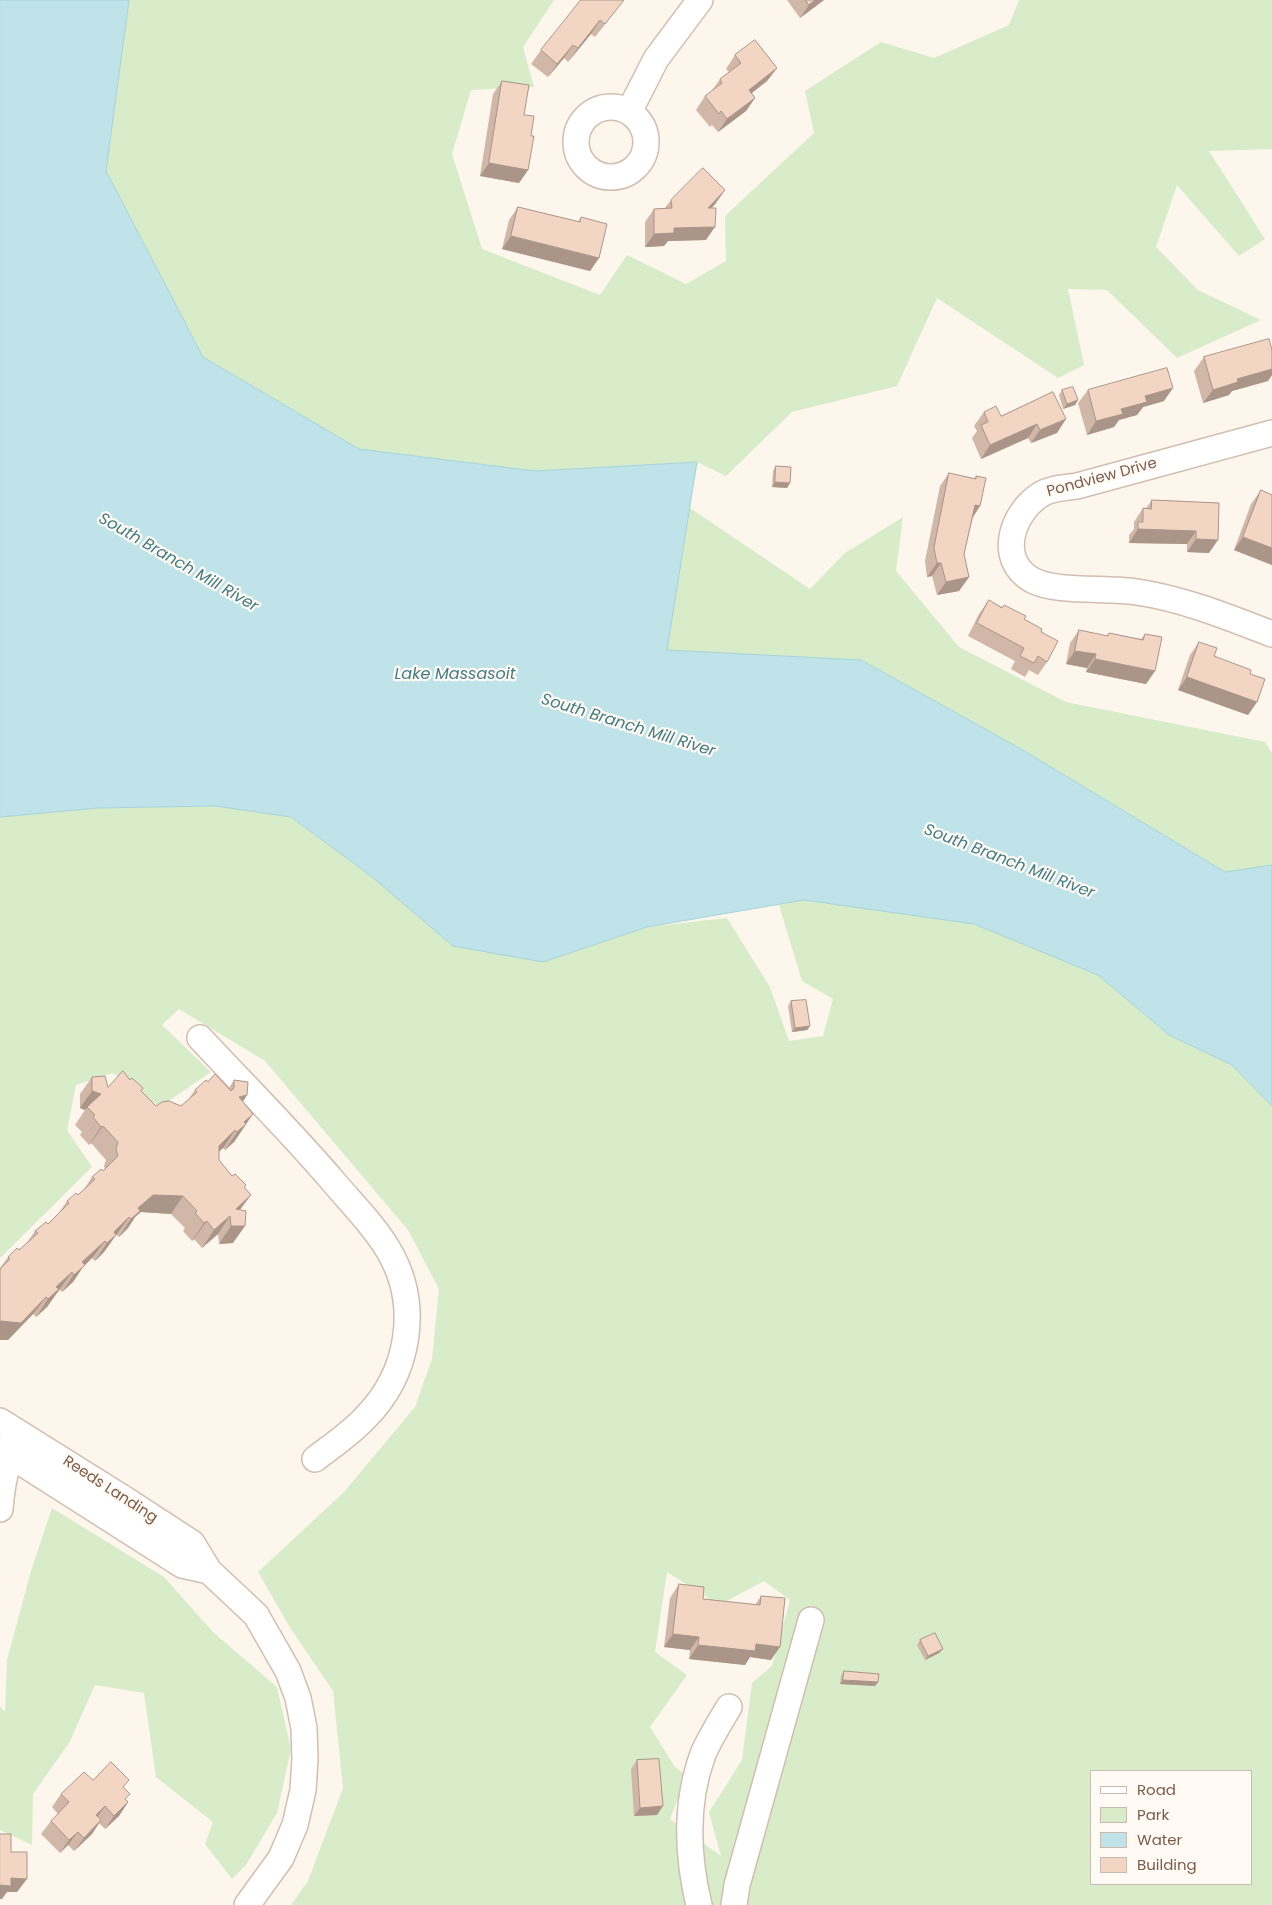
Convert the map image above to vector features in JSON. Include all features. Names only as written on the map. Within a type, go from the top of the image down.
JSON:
[{"type":"street","points":[[629,112],[656,59],[700,0]]},
{"type":"street","name":"Pondview Drive","points":[[1272,433],[1041,494],[1028,506],[1017,522],[1010,541],[1013,560],[1017,568],[1024,575],[1042,584],[1055,587],[1119,590],[1157,596],[1217,613],[1272,634]]},
{"type":"street","points":[[200,1038],[320,1166],[377,1233],[390,1252],[407,1298],[406,1344],[399,1368],[385,1393],[366,1418],[340,1441],[314,1459]]},
{"type":"street","name":"Reeds Landing","points":[[0,1421],[11,1447],[182,1565],[209,1571],[256,1615],[288,1671],[298,1698],[304,1728],[303,1790],[295,1825],[281,1858],[247,1905]]},
{"type":"street","points":[[0,1509],[11,1447]]},
{"type":"street","points":[[734,1905],[737,1885],[811,1620]]},
{"type":"street","points":[[699,1905],[693,1876],[690,1840],[693,1791],[704,1753],[729,1707]]},
{"type":"green space","points":[[129,0],[554,0],[523,47],[534,87],[471,90],[452,154],[482,249],[600,295],[627,255],[686,284],[726,261],[725,216],[814,133],[805,91],[881,42],[934,58],[1009,25],[1019,0],[1272,0],[1272,149],[1209,151],[1265,239],[1239,256],[1177,185],[1156,247],[1198,290],[1261,320],[1177,358],[1107,290],[1068,289],[1084,365],[1058,378],[937,298],[897,386],[792,412],[726,476],[697,462],[535,471],[359,449],[203,357],[106,171]]},
{"type":"green space","points":[[690,508],[810,589],[845,553],[903,517],[896,571],[959,647],[1066,702],[1265,742],[1272,753],[1272,865],[1225,872],[1021,749],[861,660],[666,650]]},
{"type":"green space","points":[[215,806],[291,817],[371,876],[543,962],[647,927],[727,918],[770,987],[789,1041],[823,1036],[833,999],[802,981],[779,905],[805,900],[974,924],[1098,975],[1169,1035],[1232,1065],[1272,1106],[1272,1905],[291,1905],[308,1881],[343,1788],[333,1691],[291,1629],[258,1572],[344,1492],[415,1407],[432,1359],[439,1289],[408,1230],[265,1061],[179,1009],[162,1025],[211,1072],[160,1107],[113,1073],[76,1085],[67,1130],[92,1167],[0,1258],[0,817],[98,808]],"holes":[[[667,1572],[719,1605],[764,1581],[790,1600],[772,1666],[752,1683],[742,1760],[709,1812],[721,1856],[670,1819],[687,1776],[675,1767],[650,1727],[687,1675],[655,1652]]]},
{"type":"green space","points":[[52,1508],[164,1577],[214,1633],[277,1687],[291,1749],[277,1813],[246,1865],[232,1879],[205,1844],[213,1822],[156,1777],[144,1693],[95,1685],[69,1743],[33,1794],[32,1845],[0,1830],[0,1706],[5,1712],[7,1660],[31,1571]]},
{"type":"water","name":"Lake Massasoit","points":[[0,0],[129,0],[106,171],[203,357],[359,449],[535,471],[697,462],[667,650],[861,660],[1021,749],[1225,872],[1272,865],[1272,1106],[1232,1065],[1169,1035],[1098,975],[974,924],[804,900],[647,927],[543,962],[453,946],[371,876],[291,817],[215,806],[98,808],[0,817]]},
{"type":"building","points":[[581,0],[624,0],[605,24],[600,20],[578,48],[573,45],[557,64],[541,50]]},
{"type":"building","points":[[806,0],[815,0],[809,5]]},
{"type":"building","points":[[755,40],[777,68],[749,90],[755,98],[727,119],[721,111],[719,114],[705,96],[722,83],[720,79],[741,63],[735,55]]},
{"type":"building","points":[[502,81],[529,85],[524,115],[534,116],[531,136],[534,136],[528,170],[489,163]]},
{"type":"building","points":[[703,168],[725,190],[708,208],[716,208],[715,227],[674,228],[674,233],[654,234],[654,209],[672,208],[671,200]]},
{"type":"building","points":[[518,207],[580,222],[581,217],[607,224],[599,258],[511,236]]},
{"type":"building","points":[[1269,339],[1272,350],[1272,369],[1237,379],[1238,382],[1213,390],[1204,357]]},
{"type":"building","points":[[1167,368],[1173,388],[1145,396],[1147,402],[1121,409],[1123,414],[1096,421],[1088,390]]},
{"type":"building","points":[[1073,387],[1078,400],[1067,404],[1062,390]]},
{"type":"building","points":[[1053,392],[1066,419],[1040,430],[1037,424],[990,445],[981,425],[988,422],[984,412],[996,406],[1001,416]]},
{"type":"building","points":[[776,466],[791,467],[790,483],[775,482]]},
{"type":"building","points":[[949,473],[976,479],[976,476],[986,478],[980,506],[975,505],[964,554],[969,577],[946,582],[941,563],[937,563],[934,548]]},
{"type":"building","points":[[1261,490],[1272,495],[1272,548],[1243,537]]},
{"type":"building","points":[[1152,500],[1219,503],[1218,540],[1196,539],[1196,531],[1138,529],[1138,522],[1143,522],[1143,508],[1151,509]]},
{"type":"building","points":[[989,600],[1002,608],[1004,605],[1026,616],[1024,619],[1042,629],[1041,632],[1058,641],[1047,662],[1038,656],[1034,663],[1020,656],[1024,648],[977,623]]},
{"type":"building","points":[[1079,630],[1108,636],[1109,633],[1143,640],[1145,634],[1162,637],[1155,671],[1095,659],[1096,654],[1075,651]]},
{"type":"building","points":[[1199,642],[1217,648],[1214,656],[1251,670],[1250,674],[1265,679],[1257,702],[1187,677]]},
{"type":"building","points":[[806,1000],[810,1026],[795,1028],[791,1001]]},
{"type":"building","points":[[123,1071],[130,1080],[132,1078],[143,1088],[141,1091],[156,1106],[162,1102],[169,1101],[181,1106],[197,1092],[195,1090],[206,1080],[208,1082],[215,1074],[231,1091],[234,1088],[234,1080],[248,1082],[247,1095],[239,1097],[253,1114],[244,1122],[246,1124],[237,1132],[235,1130],[219,1146],[219,1160],[232,1176],[235,1174],[246,1185],[244,1187],[251,1195],[236,1209],[246,1211],[245,1226],[231,1226],[230,1216],[214,1230],[207,1221],[204,1223],[195,1213],[197,1211],[183,1196],[153,1195],[138,1208],[140,1211],[131,1219],[129,1217],[114,1232],[116,1235],[107,1243],[105,1241],[82,1262],[85,1265],[74,1275],[72,1272],[56,1287],[59,1289],[48,1299],[46,1297],[21,1323],[0,1321],[0,1269],[10,1259],[8,1257],[38,1233],[35,1231],[46,1222],[48,1224],[69,1203],[67,1201],[76,1193],[78,1195],[95,1179],[92,1177],[101,1169],[103,1171],[118,1156],[116,1149],[118,1142],[103,1126],[101,1127],[93,1117],[95,1115],[87,1107],[101,1094],[92,1091],[92,1077],[105,1076],[108,1087]]},
{"type":"building","points":[[679,1584],[704,1587],[703,1599],[760,1605],[761,1596],[785,1598],[780,1647],[756,1644],[755,1651],[698,1645],[699,1637],[673,1634]]},
{"type":"building","points":[[935,1633],[943,1649],[928,1656],[920,1640]]},
{"type":"building","points":[[844,1671],[879,1674],[878,1682],[843,1680]]},
{"type":"building","points":[[659,1759],[663,1806],[640,1808],[637,1760]]},
{"type":"building","points":[[111,1762],[129,1780],[123,1787],[130,1794],[125,1799],[128,1802],[114,1816],[105,1806],[96,1815],[101,1820],[84,1838],[78,1832],[69,1840],[51,1821],[69,1802],[61,1794],[84,1772],[93,1780]]},
{"type":"building","points":[[0,1834],[11,1834],[11,1852],[27,1852],[27,1879],[11,1878],[11,1886],[0,1885]]},
{"type":"water label","name":"South Branch Mill River","points":[[178,563]]},
{"type":"water label","name":"South Branch Mill River","points":[[628,726]]},
{"type":"water label","name":"South Branch Mill River","points":[[1009,862]]}]
